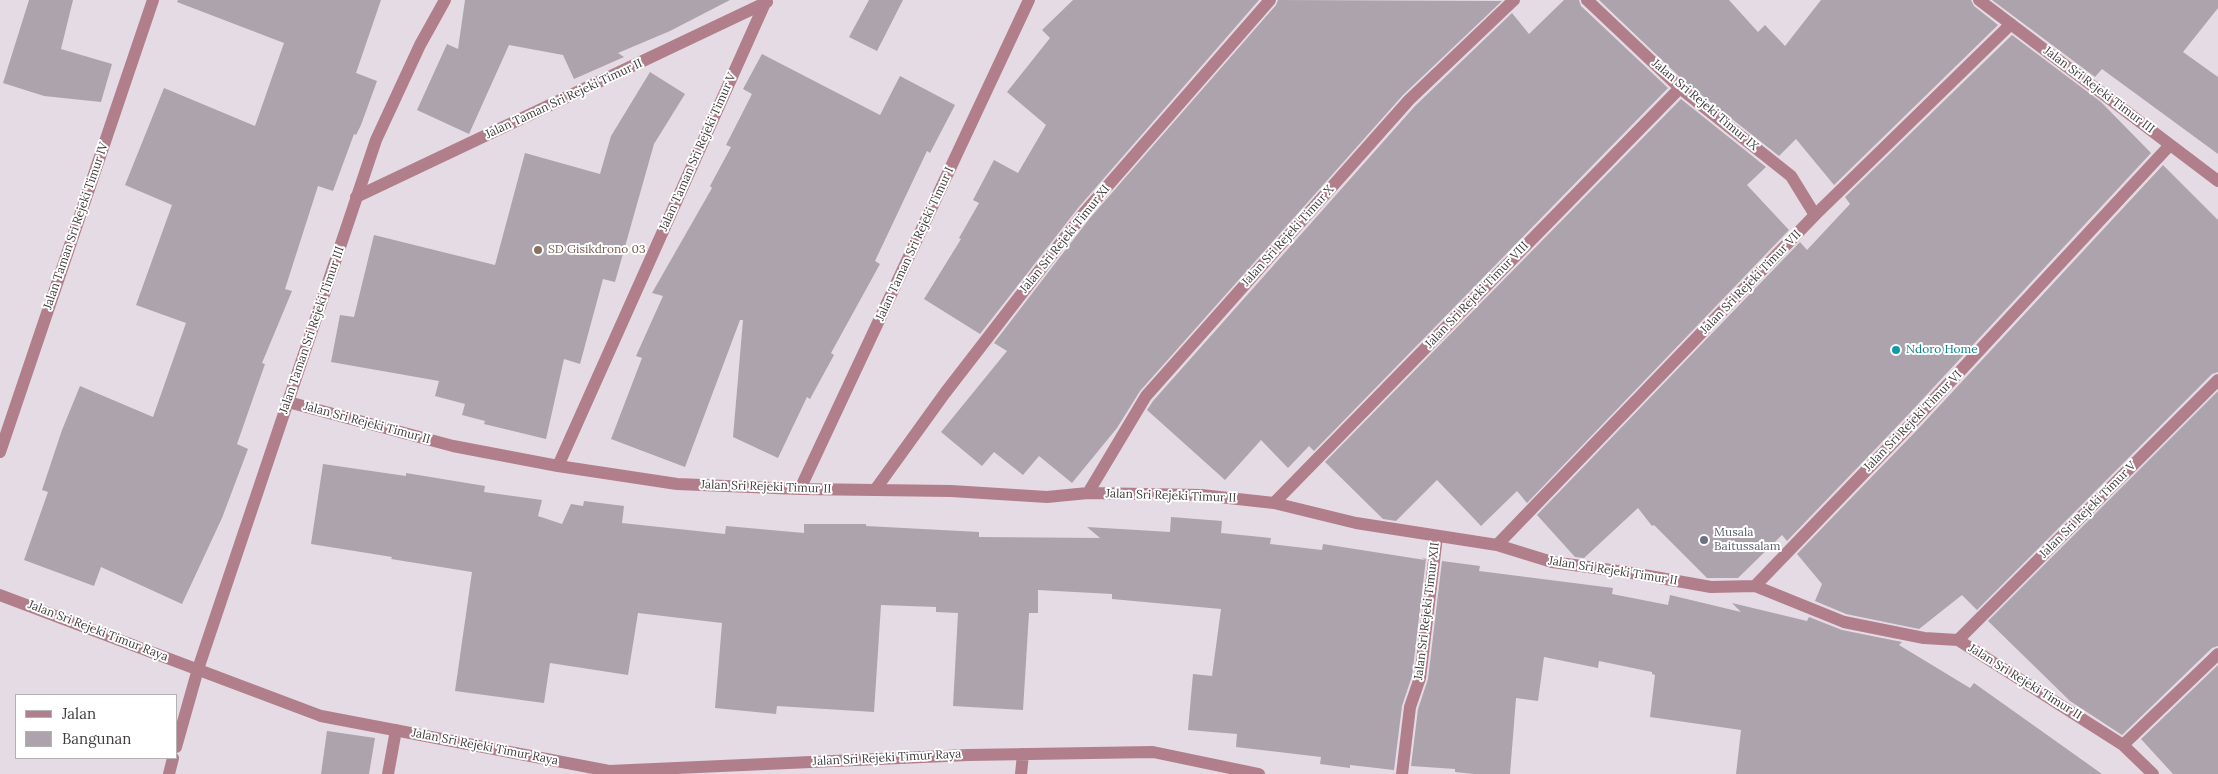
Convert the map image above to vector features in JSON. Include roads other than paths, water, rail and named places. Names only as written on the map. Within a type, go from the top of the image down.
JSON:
[{"type":"street","name":"Jalan Taman Sri Rejeki Timur IV","points":[[0,452],[153,0]]},
{"type":"street","name":"Jalan Taman Sri Rejeki Timur III","points":[[178,740],[198,669],[376,140],[420,45],[445,0]]},
{"type":"street","name":"Jalan Taman Sri Rejeki Timur I","points":[[800,489],[1029,0]]},
{"type":"street","name":"Jalan Sri Rejeki Timur XI","points":[[875,490],[945,393],[1084,213],[1270,0]]},
{"type":"street","name":"Jalan Sri Rejeki Timur X","points":[[1088,493],[1146,396],[1410,100],[1514,0]]},
{"type":"street","name":"Jalan Sri Rejeki Timur IX","points":[[1587,0],[1680,88],[1791,176],[1815,215]]},
{"type":"street","name":"Jalan Sri Rejeki Timur III","points":[[1979,0],[2218,181]]},
{"type":"street","name":"Jalan Taman Sri Rejeki Timur II","points":[[356,197],[768,1]]},
{"type":"street","name":"Jalan Taman Sri Rejeki Timur V","points":[[558,466],[768,1]]},
{"type":"street","name":"Jalan Sri Rejeki Timur VII","points":[[1497,545],[1815,215],[2011,24]]},
{"type":"street","name":"Jalan Sri Rejeki Timur VIII","points":[[1274,503],[1680,88]]},
{"type":"street","name":"Jalan Sri Rejeki Timur VI","points":[[1755,586],[1919,416],[2170,145]]},
{"type":"street","name":"Jalan Sri Rejeki Timur V","points":[[1958,640],[2218,380]]},
{"type":"street","name":"Jalan Sri Rejeki Timur II","points":[[288,402],[453,446],[558,466],[676,484],[800,489],[951,491],[1047,497],[1088,493],[1201,495],[1274,503],[1356,523],[1497,545],[1552,562],[1632,573],[1711,587],[1755,586],[1844,622],[1924,638],[1958,640],[2123,745],[2153,774]]},
{"type":"street","name":"Jalan Sri Rejeki Timur XII","points":[[1402,774],[1410,707],[1420,678],[1437,536]]},
{"type":"street","name":"Jalan Sri Rejeki Timur Raya","points":[[0,595],[321,716],[609,771],[667,771],[968,755],[1152,752],[1210,770],[1259,774]]},
{"type":"street","points":[[2123,745],[2218,654]]},
{"type":"street","points":[[388,774],[396,730]]},
{"type":"street","points":[[1021,774],[1023,754]]},
{"type":"street","points":[[168,774],[173,759]]},
{"type":"place","name":"SD Gisikdrono 03","points":[[538,250]]},
{"type":"place","name":"Ndoro Home","points":[[1896,350]]},
{"type":"place","name":"Musala Baitussalam","points":[[1704,540]]}]
